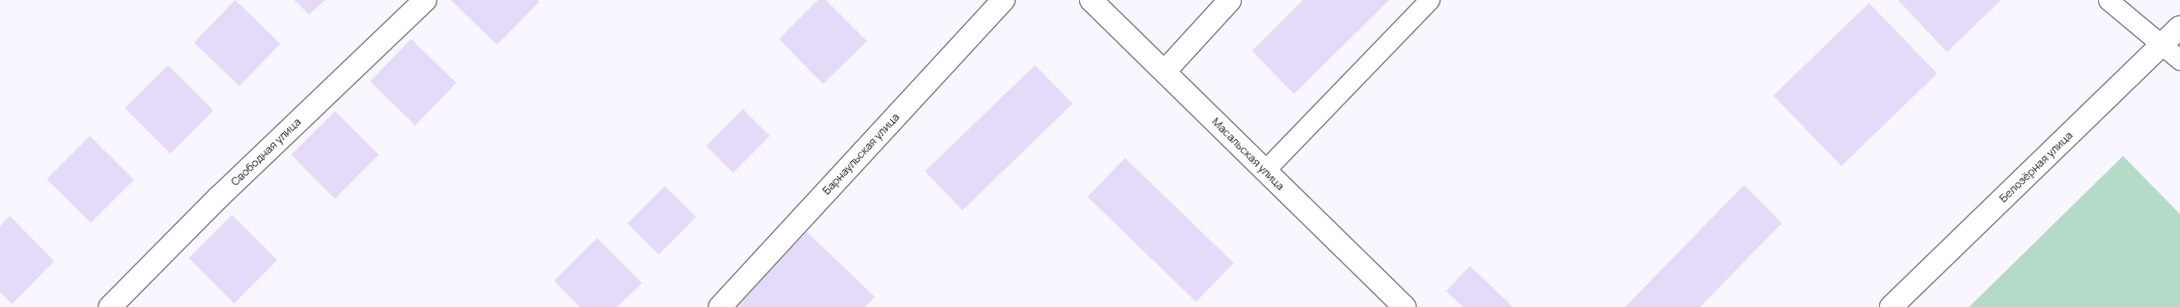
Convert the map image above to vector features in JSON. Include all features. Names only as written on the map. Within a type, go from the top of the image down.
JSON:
[{"type":"street","name":"Свободная улица","points":[[110,307],[219,197],[425,0]]},
{"type":"street","name":"Барнаульская улица","points":[[720,307],[1003,0]]},
{"type":"street","name":"Масальская улица","points":[[1091,0],[1165,71],[1264,171],[1405,307]]},
{"type":"street","points":[[1165,71],[1230,0]]},
{"type":"street","name":"Белозёрная улица","points":[[1891,307],[2180,27]]},
{"type":"lane","points":[[1264,171],[1429,0]]},
{"type":"lane","points":[[2111,1],[2180,60]]},
{"type":"green space","points":[[2123,156],[2180,214],[2180,307],[1969,307]]},
{"type":"building","points":[[235,0],[280,44],[239,86],[194,42]]},
{"type":"building","points":[[294,0],[325,0],[309,15]]},
{"type":"building","points":[[451,0],[537,0],[539,2],[497,45]]},
{"type":"building","points":[[818,0],[826,0],[867,41],[823,84],[779,39]]},
{"type":"building","points":[[1303,0],[1389,0],[1294,94],[1252,51]]},
{"type":"building","points":[[1898,0],[2001,0],[1947,52]]},
{"type":"building","points":[[1869,3],[1937,73],[1841,166],[1773,95]]},
{"type":"building","points":[[411,39],[456,83],[415,125],[370,81]]},
{"type":"building","points":[[168,65],[213,110],[170,153],[125,108]]},
{"type":"building","points":[[1035,65],[1073,104],[962,210],[925,171]]},
{"type":"building","points":[[743,109],[770,136],[733,173],[706,146]]},
{"type":"building","points":[[335,111],[379,155],[335,199],[291,155]]},
{"type":"building","points":[[90,136],[134,180],[91,223],[47,179]]},
{"type":"building","points":[[1125,158],[1234,263],[1196,302],[1087,197]]},
{"type":"building","points":[[1744,185],[1782,223],[1700,307],[1625,307]]},
{"type":"building","points":[[665,186],[696,217],[659,255],[628,223]]},
{"type":"building","points":[[232,215],[277,260],[234,303],[189,258]]},
{"type":"building","points":[[10,216],[54,261],[12,304],[0,292],[0,226]]},
{"type":"building","points":[[807,232],[875,297],[865,307],[733,307]]},
{"type":"building","points":[[597,238],[642,283],[617,307],[580,307],[554,281]]},
{"type":"building","points":[[1470,266],[1513,307],[1463,307],[1446,291]]}]
